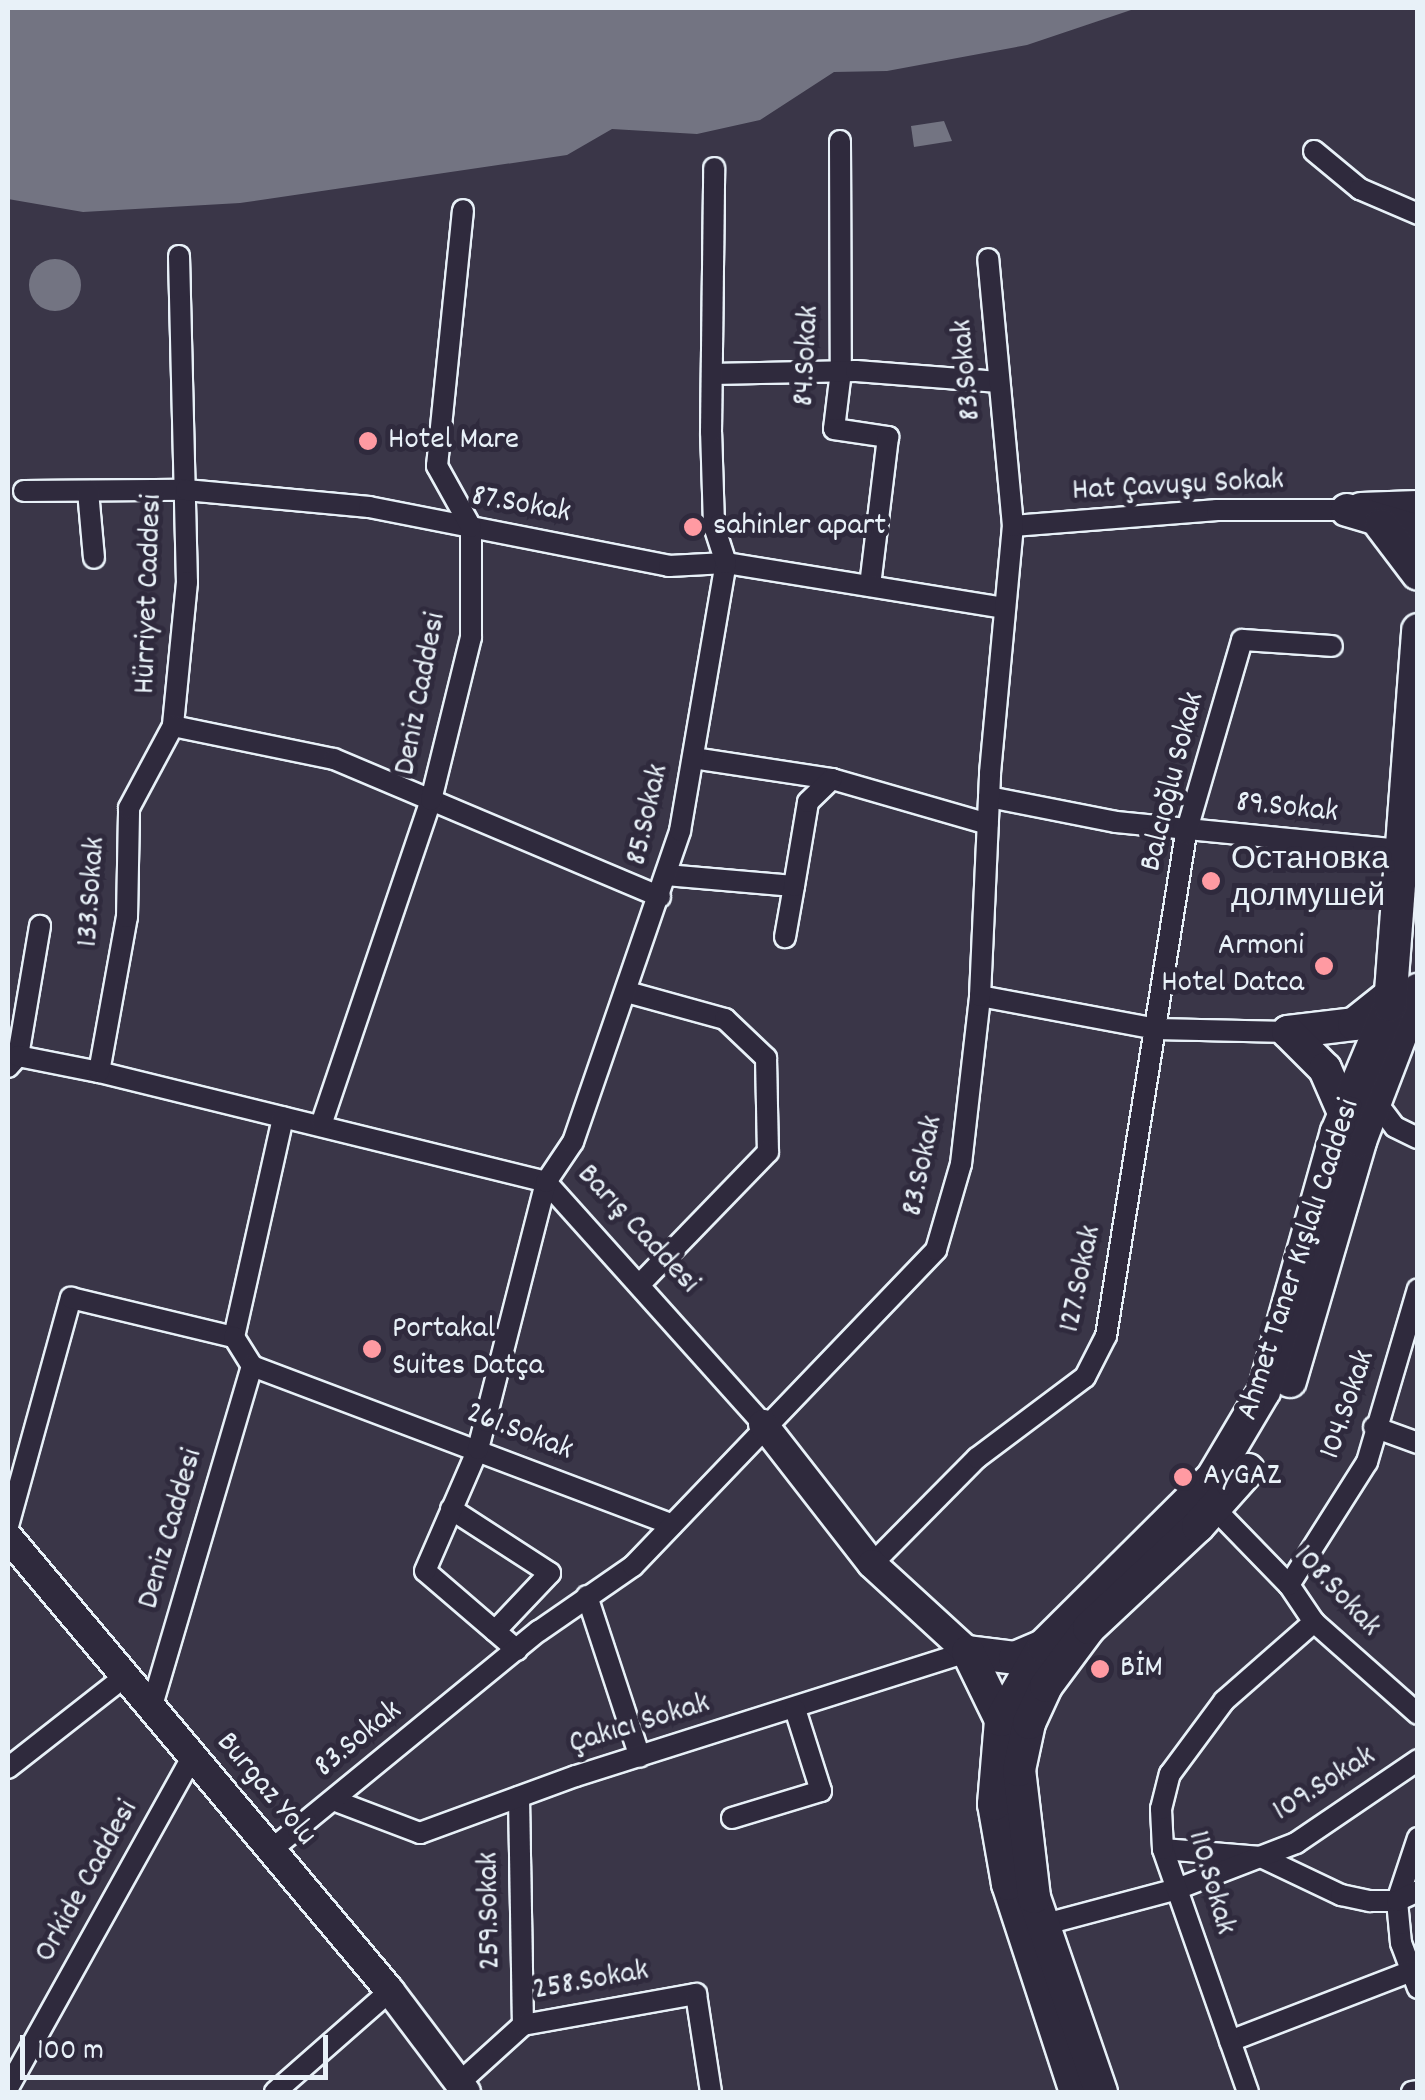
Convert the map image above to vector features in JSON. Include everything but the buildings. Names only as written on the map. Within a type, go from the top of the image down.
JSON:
[{"type":"main road","points":[[1347,510],[1418,506]]},
{"type":"main road","points":[[1347,510],[1380,525],[1418,532]]},
{"type":"main road","points":[[1380,525],[1418,574]]},
{"type":"main road","name":"Ahmet Taner Kışlalı Caddesi","points":[[1101,2092],[1042,1925],[1022,1814],[1019,1770],[1029,1723],[1046,1686],[1089,1628],[1214,1508],[1276,1420],[1411,992],[1402,850],[1418,630]]},
{"type":"main road","points":[[1288,1032],[1354,1024],[1411,992]]},
{"type":"main road","name":"Ahmet Taner Kışlalı Caddesi","points":[[1076,2092],[1008,1884],[994,1804],[1002,1720],[1043,1646],[1213,1477],[1243,1436],[1264,1390],[1345,1115],[1411,992]]},
{"type":"main road","points":[[1288,1032],[1318,1060],[1345,1115]]},
{"type":"main road","points":[[968,1652],[1015,1658],[1043,1646]]},
{"type":"main road","points":[[968,1652],[1002,1720]]},
{"type":"street","name":"84.Sokak","points":[[840,142],[841,371],[834,429],[888,437],[870,586]]},
{"type":"street","points":[[1314,151],[1360,189],[1418,214]]},
{"type":"street","name":"85.Sokak","points":[[495,1631],[425,1572],[478,1448],[546,1182],[573,1142],[660,897],[693,758],[726,563],[714,525],[714,168]]},
{"type":"street","name":"Deniz Caddesi","points":[[322,1122],[431,800],[471,637],[471,527],[437,466],[463,210]]},
{"type":"street","name":"Hürriyet Caddesi","points":[[179,256],[187,582],[173,726],[334,759],[660,897]]},
{"type":"street","name":"83.Sokak","points":[[271,1850],[516,1650],[634,1566],[763,1424],[936,1250],[960,1164],[980,996],[989,797],[1013,526],[988,259]]},
{"type":"street","points":[[712,374],[841,371],[999,382]]},
{"type":"street","name":"87.Sokak","points":[[24,491],[186,490],[369,508],[669,566],[726,563],[1004,608]]},
{"type":"street","points":[[88,491],[94,558]]},
{"type":"street","name":"Hat Çavuşu Sokak","points":[[1013,526],[1217,510],[1347,510]]},
{"type":"street","name":"Balcıoğlu Sokak","points":[[1156,1029],[1187,829],[1242,640],[1332,646]]},
{"type":"street","name":"133.Sokak","points":[[99,1072],[126,917],[128,808],[173,726]]},
{"type":"street","points":[[693,758],[832,780],[988,824]]},
{"type":"street","points":[[785,937],[808,802],[832,780]]},
{"type":"street","name":"89.Sokak","points":[[989,797],[1187,829],[1402,850]]},
{"type":"street","points":[[666,876],[794,886]]},
{"type":"street","points":[[13,1062],[40,926]]},
{"type":"street","points":[[626,992],[725,1019],[766,1058],[768,1152],[642,1282]]},
{"type":"street","points":[[980,996],[1156,1029],[1288,1032]]},
{"type":"street","name":"127.Sokak","points":[[872,1564],[977,1458],[1085,1377],[1106,1336],[1156,1029]]},
{"type":"street","name":"Barış Caddesi","points":[[13,1062],[99,1072],[283,1117],[322,1122],[546,1182],[642,1282],[763,1424],[872,1564],[968,1652]]},
{"type":"street","points":[[1376,1102],[1395,1127],[1418,1138]]},
{"type":"street","points":[[252,1366],[234,1337],[283,1117]]},
{"type":"street","name":"104.Sokak","points":[[1290,1585],[1367,1462],[1418,1289]]},
{"type":"street","points":[[8,1526],[70,1298],[234,1337]]},
{"type":"street","name":"Deniz Caddesi","points":[[150,1709],[252,1366]]},
{"type":"street","name":"261.Sokak","points":[[252,1366],[478,1448],[672,1525]]},
{"type":"street","points":[[1374,1428],[1418,1443]]},
{"type":"street","points":[[452,1508],[550,1573],[495,1631],[516,1650]]},
{"type":"street","name":"108.Sokak","points":[[1214,1508],[1290,1585],[1314,1622],[1418,1714]]},
{"type":"street","name":"Burgaz Yolu","points":[[8,1536],[390,1991],[462,2088]]},
{"type":"street","points":[[587,1596],[640,1756]]},
{"type":"street","name":"110.Sokak","points":[[1248,2092],[1163,1849],[1161,1809],[1170,1774],[1224,1702],[1314,1622]]},
{"type":"street","name":"Çakıcı Sokak","points":[[333,1800],[420,1833],[640,1756],[968,1652]]},
{"type":"street","points":[[8,1768],[124,1677]]},
{"type":"street","points":[[732,1818],[821,1791],[796,1709]]},
{"type":"street","name":"Orkide Caddesi","points":[[8,2088],[192,1758]]},
{"type":"street","name":"109.Sokak","points":[[1042,1925],[1177,1889],[1325,1829],[1418,1760]]},
{"type":"street","name":"259.Sokak","points":[[520,1797],[524,2024]]},
{"type":"street","points":[[1230,2040],[1414,1980],[1397,1901],[1418,1838]]},
{"type":"street","name":"109.Sokak","points":[[1163,1849],[1261,1857],[1341,1895],[1397,1901]]},
{"type":"street","points":[[1397,1901],[1418,1891]]},
{"type":"street","points":[[275,2092],[390,1991]]},
{"type":"street","name":"258.Sokak","points":[[462,2088],[524,2024],[696,1994],[711,2092]]},
{"type":"water","points":[[8,8],[1137,8],[1027,45],[887,71],[834,72],[760,120],[697,134],[612,129],[567,155],[240,203],[83,212],[8,199]]},
{"type":"water","points":[[944,121],[952,141],[914,147],[911,126]]},
{"type":"water","points":[[55,259],[73,267],[81,285],[73,303],[55,311],[37,303],[29,285],[37,267]]},
{"type":"place","name":"Hotel Mare","points":[[368,441]]},
{"type":"place","name":"sahinler apart","points":[[693,527]]},
{"type":"place","name":"Остановка долмушей","points":[[1211,881]]},
{"type":"place","name":"Armoni Hotel Datca","points":[[1324,966]]},
{"type":"place","name":"Portakal Suites Datça","points":[[372,1349]]},
{"type":"place","name":"AyGAZ","points":[[1183,1477]]},
{"type":"place","name":"BİM","points":[[1100,1669]]}]
